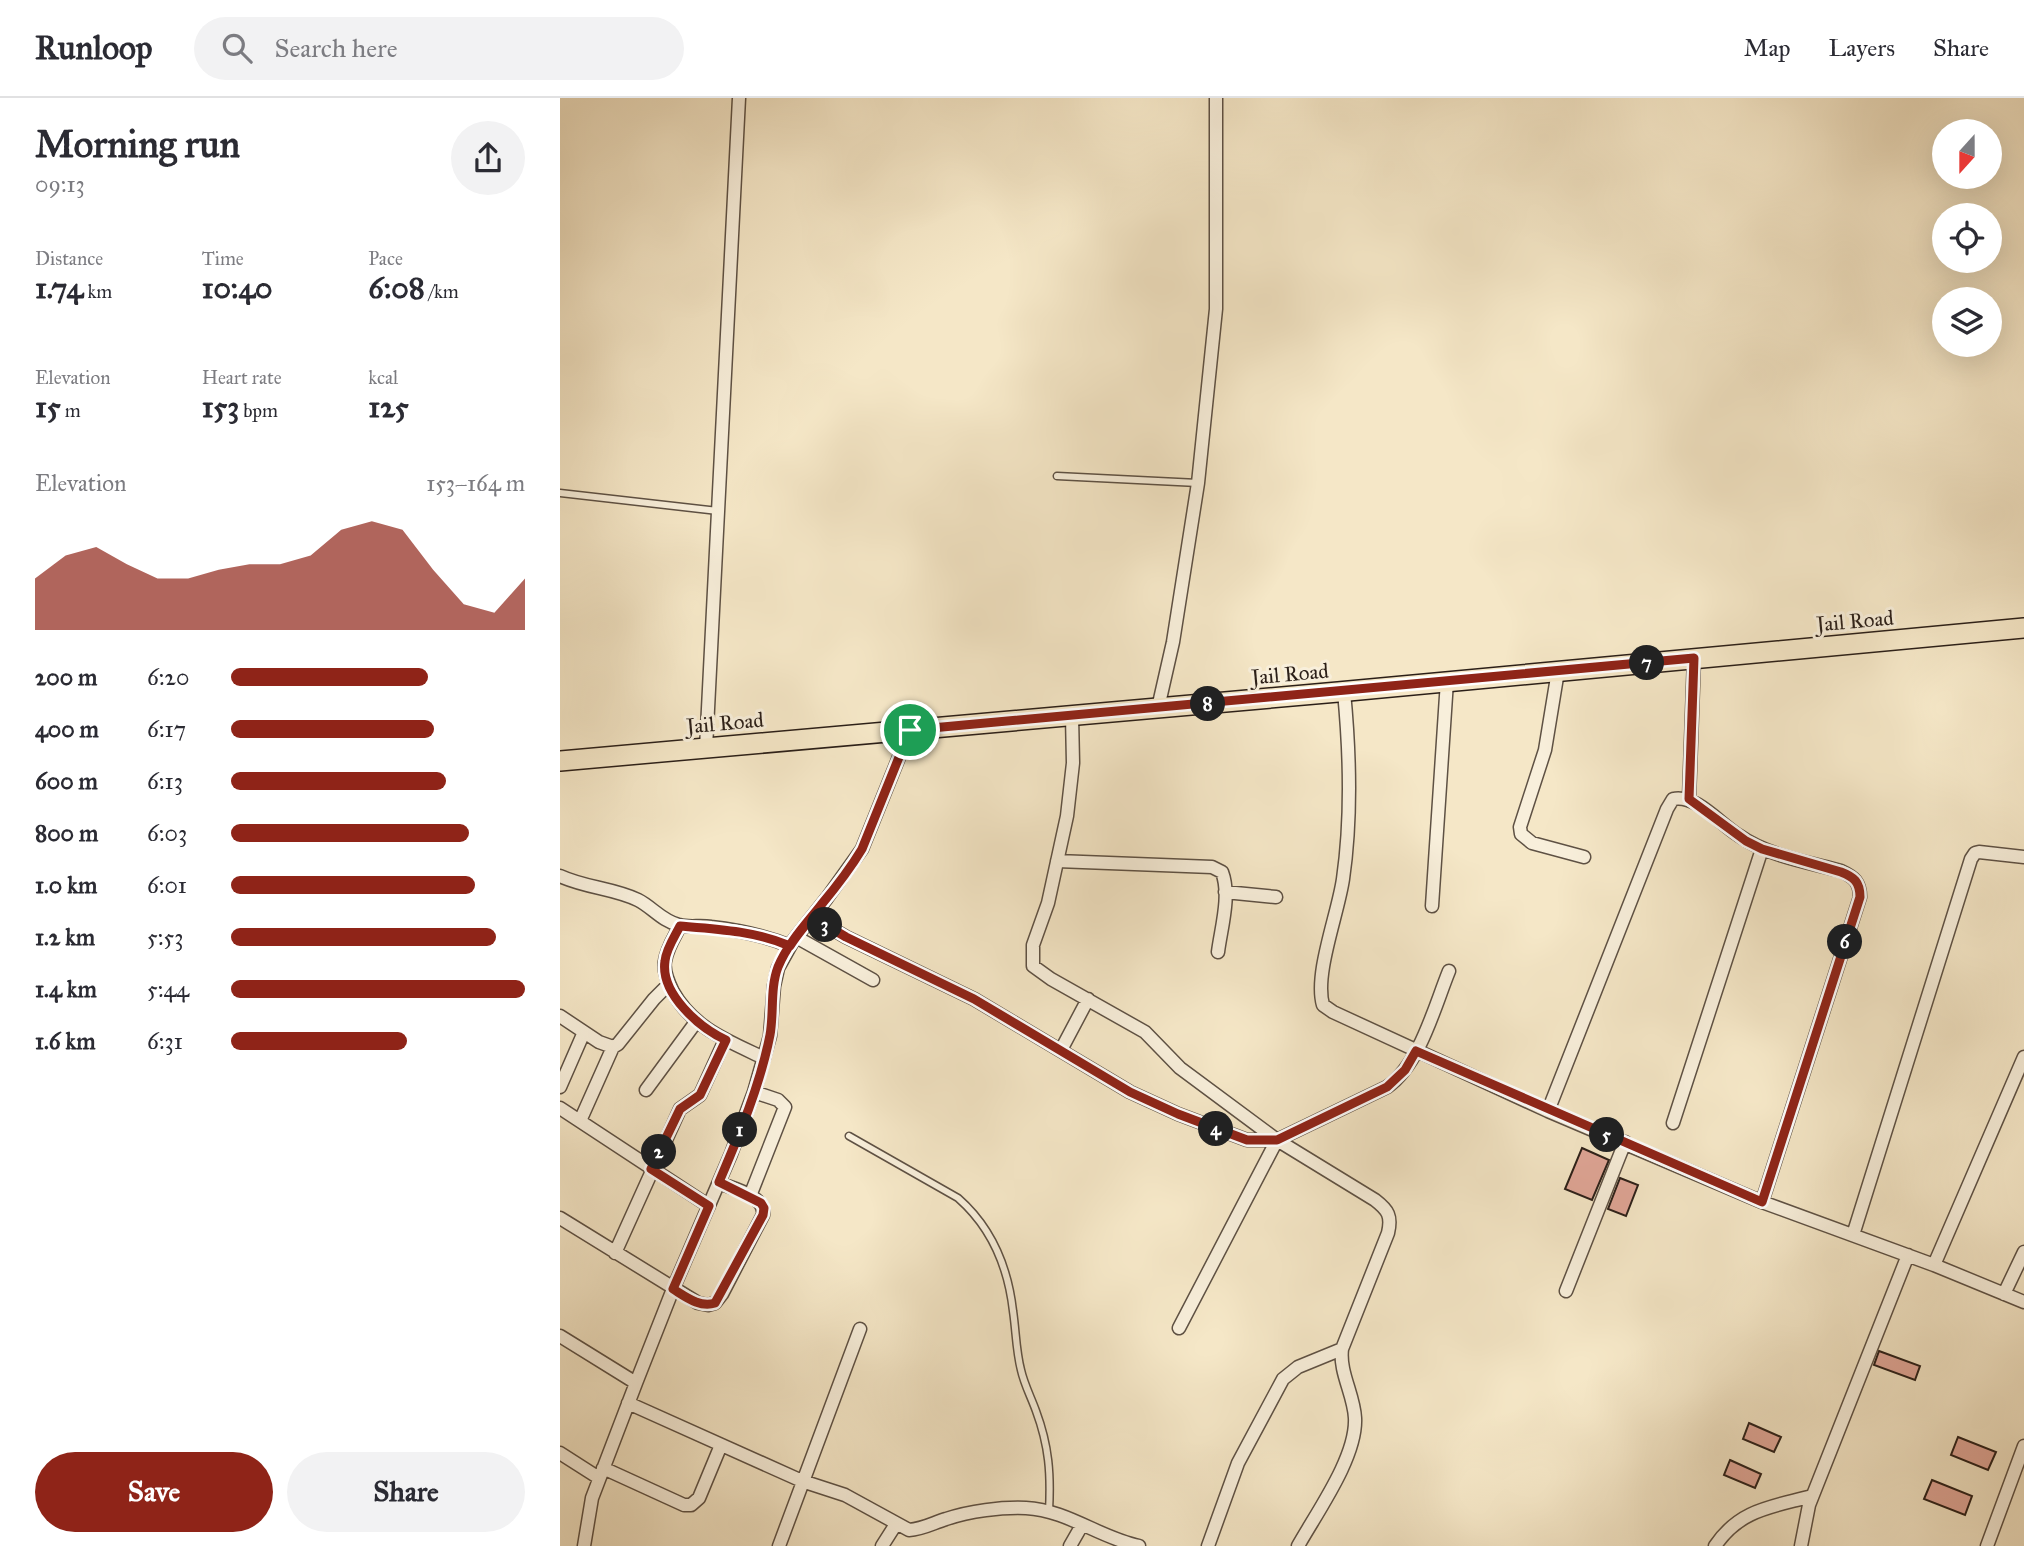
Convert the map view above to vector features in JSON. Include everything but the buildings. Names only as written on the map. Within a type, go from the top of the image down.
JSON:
[{"type":"main road","name":"Jail Road","points":[[560,761],[1344,692],[2024,628]]},
{"type":"street","points":[[706,748],[739,98]]},
{"type":"street","points":[[1158,708],[1173,642],[1198,482],[1216,309],[1216,98]]},
{"type":"street","points":[[1689,799],[1694,658]]},
{"type":"street","points":[[1559,671],[1545,750],[1520,827],[1521,834],[1532,843],[1584,857]]},
{"type":"street","points":[[1432,906],[1447,681]]},
{"type":"street","points":[[1344,692],[1348,739],[1348,832],[1343,880],[1321,983],[1323,1005],[1548,1111],[1762,1202],[1934,1265],[2024,1303]]},
{"type":"street","points":[[1072,716],[1072,779],[1048,903],[1033,945],[1033,966],[1145,1032],[1180,1068],[1277,1140],[1375,1200],[1386,1209],[1391,1220],[1342,1349],[1342,1363],[1352,1400],[1354,1433],[1346,1459],[1298,1546]]},
{"type":"street","points":[[584,1546],[592,1498],[601,1473],[754,1092],[771,1026],[778,968],[793,942],[862,849],[910,730]]},
{"type":"street","points":[[1548,1111],[1667,809],[1673,799],[1689,799],[1746,841],[1762,849],[1841,872],[1853,877],[1860,887],[1860,897],[1762,1202]]},
{"type":"street","points":[[1673,1122],[1762,849]]},
{"type":"street","points":[[1853,1235],[1971,859],[1979,852],[2024,857]]},
{"type":"street","points":[[1057,861],[1212,867],[1222,872],[1226,882],[1218,953]]},
{"type":"street","points":[[560,876],[584,886],[608,890],[638,900],[666,920],[680,926],[714,927],[793,942],[873,980]]},
{"type":"street","points":[[1225,892],[1276,897]]},
{"type":"street","points":[[812,917],[846,937],[974,999],[1130,1092],[1178,1114],[1247,1140],[1277,1140],[1387,1087],[1405,1070],[1416,1051],[1449,971]]},
{"type":"street","points":[[680,926],[664,962],[669,985],[696,1022],[764,1058]]},
{"type":"street","points":[[560,1016],[606,1046],[613,1046],[618,1044],[654,999],[669,985]]},
{"type":"street","points":[[1061,1050],[1088,999]]},
{"type":"street","points":[[646,1090],[696,1022]]},
{"type":"street","points":[[560,1087],[584,1032]]},
{"type":"street","points":[[615,1253],[680,1109],[700,1095],[726,1040]]},
{"type":"street","points":[[580,1121],[613,1046]]},
{"type":"street","points":[[1934,1265],[2024,1057]]},
{"type":"street","points":[[750,1196],[785,1107],[778,1100],[754,1092]]},
{"type":"street","points":[[560,1108],[709,1206]]},
{"type":"street","points":[[1179,1328],[1277,1140]]},
{"type":"street","points":[[1566,1291],[1625,1142]]},
{"type":"street","points":[[560,1218],[673,1289],[698,1303],[708,1305],[715,1303],[763,1215],[764,1208],[750,1196],[719,1182]]},
{"type":"street","points":[[2004,1294],[2024,1252]]},
{"type":"street","points":[[1801,1546],[1812,1496],[1908,1255]]},
{"type":"street","points":[[779,1546],[860,1329]]},
{"type":"street","points":[[560,1336],[636,1383]]},
{"type":"street","points":[[1208,1546],[1238,1463],[1283,1379],[1298,1367],[1342,1349]]},
{"type":"street","points":[[628,1403],[802,1480],[845,1495],[909,1530],[944,1519],[985,1511],[1026,1508],[1049,1511],[1139,1546]]},
{"type":"street","points":[[560,1453],[601,1473],[684,1505],[691,1505],[699,1498],[721,1445]]},
{"type":"street","points":[[1987,1546],[2024,1446]]},
{"type":"street","points":[[1715,1546],[1737,1521],[1749,1513],[1812,1496]]},
{"type":"street","points":[[882,1546],[896,1524]]},
{"type":"street","points":[[1070,1546],[1082,1525]]},
{"type":"lane","points":[[1057,476],[1198,482]]},
{"type":"lane","points":[[560,494],[718,511]]},
{"type":"lane","points":[[849,1136],[958,1198],[979,1219],[999,1253],[1009,1281],[1020,1368],[1047,1447],[1051,1475],[1049,1511]]},
{"type":"route","points":[[910,730],[862,849],[852,865],[827,898],[802,929],[793,941],[790,946],[784,955],[778,968],[766,1049],[754,1092],[719,1182],[761,1203],[764,1208],[763,1215],[722,1294],[715,1303],[698,1303],[673,1289],[709,1206],[651,1169],[680,1109],[700,1095],[726,1040],[696,1022],[669,985],[664,962],[680,926],[714,927],[769,938],[790,946],[812,917],[846,937],[974,999],[1130,1092],[1178,1114],[1247,1140],[1277,1140],[1387,1087],[1405,1070],[1416,1051],[1548,1111],[1762,1202],[1860,897],[1860,887],[1853,877],[1841,872],[1762,849],[1746,841],[1689,799],[1694,658],[910,730]]}]
